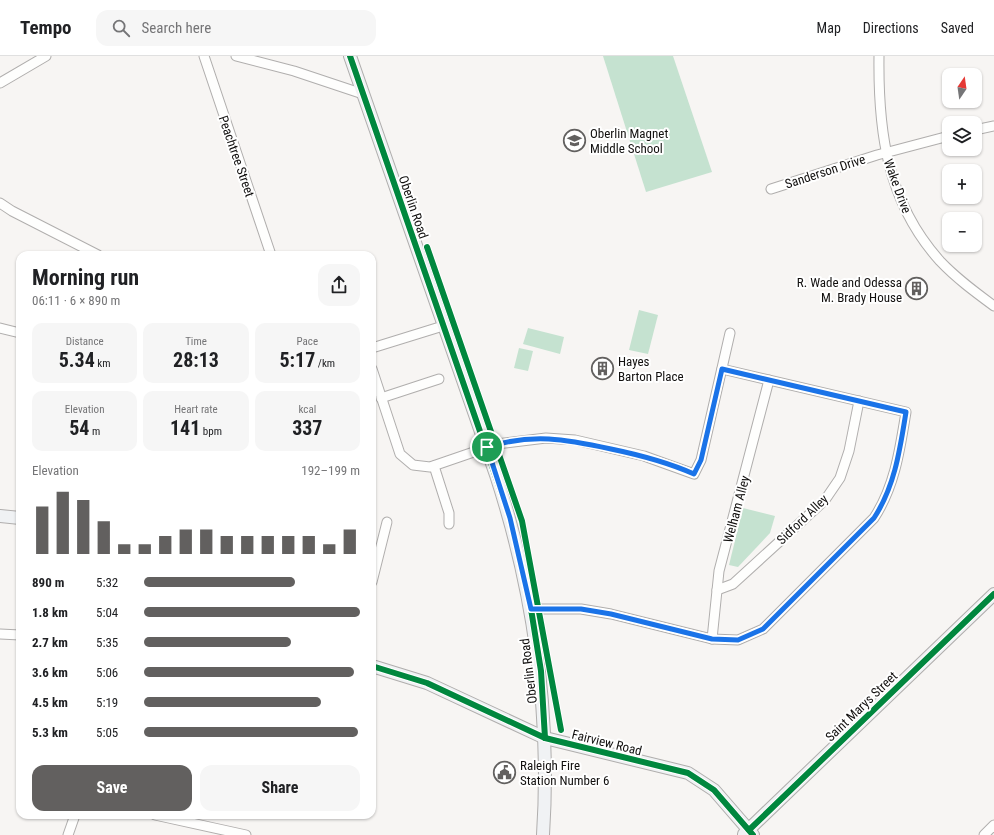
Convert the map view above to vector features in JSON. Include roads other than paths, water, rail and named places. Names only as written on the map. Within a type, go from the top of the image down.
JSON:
[{"type":"main road","name":"Oberlin Road","points":[[350,56],[443,326],[487,447],[510,518],[531,609],[540,671],[545,738],[543,835]]},
{"type":"main road","points":[[0,516],[16,518]]},
{"type":"main road","name":"Saint Marys Street","points":[[748,833],[994,594]]},
{"type":"main road","name":"Fairview Road","points":[[376,667],[427,683],[545,738],[688,774],[714,790],[748,833]]},
{"type":"street","points":[[0,83],[46,56]]},
{"type":"street","name":"Peachtree Street","points":[[204,56],[270,251]]},
{"type":"street","points":[[236,56],[294,71],[363,94]]},
{"type":"street","name":"Wake Drive","points":[[879,56],[879,105],[881,130],[886,152],[902,203],[925,243],[941,262],[966,285],[994,306]]},
{"type":"street","points":[[982,129],[994,126]]},
{"type":"street","name":"Sanderson Drive","points":[[771,189],[886,152],[942,138]]},
{"type":"street","points":[[0,203],[12,211],[90,251]]},
{"type":"street","points":[[376,347],[443,326]]},
{"type":"street","points":[[0,328],[16,332]]},
{"type":"street","points":[[376,382],[400,454],[413,465],[434,466],[487,447],[531,438],[546,438],[575,440],[649,458],[694,474],[701,460],[730,333]]},
{"type":"street","points":[[531,609],[581,609],[611,614],[712,639],[738,640],[763,629],[874,518],[885,502],[893,480],[906,412],[722,369]]},
{"type":"street","points":[[381,398],[439,379]]},
{"type":"street","name":"Welham Alley","points":[[712,639],[719,571],[770,380]]},
{"type":"street","name":"Sidford Alley","points":[[717,590],[734,584],[825,500],[840,478],[849,451],[859,401]]},
{"type":"street","points":[[434,466],[449,513],[449,524]]},
{"type":"street","points":[[376,566],[387,522]]},
{"type":"street","points":[[0,634],[16,635]]},
{"type":"street","points":[[68,835],[74,819]]},
{"type":"street","points":[[173,819],[246,835]]},
{"type":"street","points":[[984,835],[994,825]]},
{"type":"place","name":"Oberlin Magnet Middle School","points":[[575,140]]},
{"type":"place","name":"R. Wade and Odessa M. Brady House","points":[[917,289]]},
{"type":"place","name":"Hayes Barton Place","points":[[602,368]]},
{"type":"place","name":"Raleigh Fire Station Number 6","points":[[504,772]]}]
